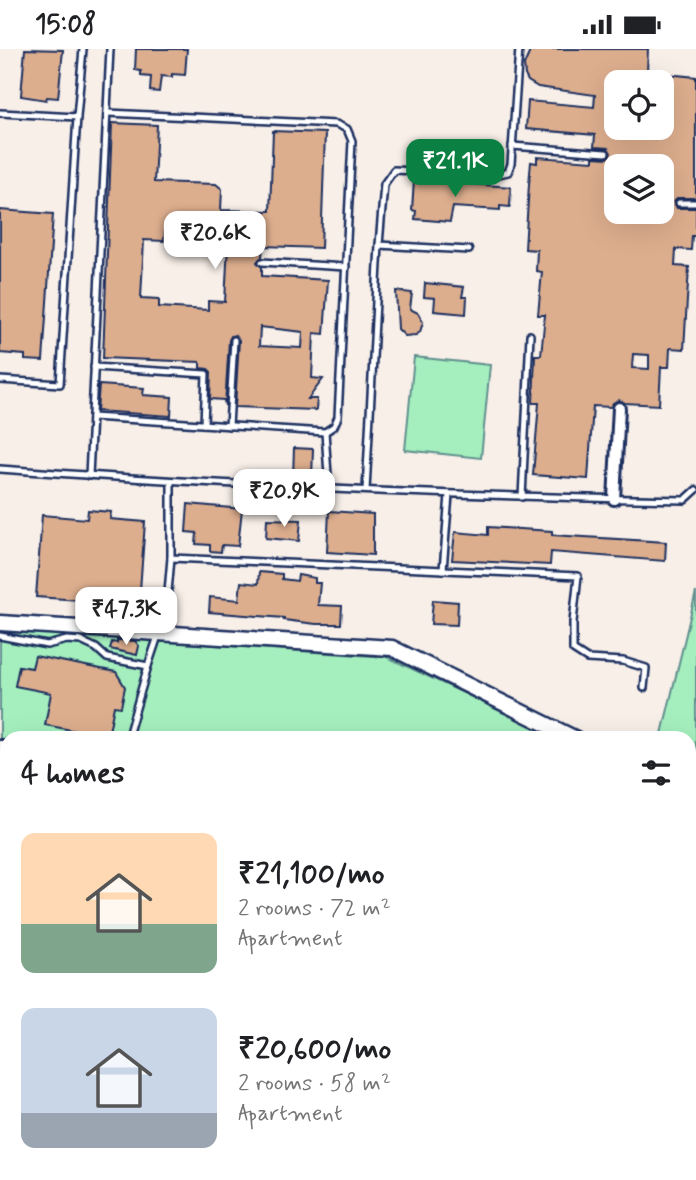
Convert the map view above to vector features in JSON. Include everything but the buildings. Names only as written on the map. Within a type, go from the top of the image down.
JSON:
[{"type":"street","points":[[614,499],[619,408]]},
{"type":"street","points":[[0,623],[392,648],[560,731]]},
{"type":"lane","points":[[0,380],[60,384],[83,49]]},
{"type":"lane","points":[[89,476],[110,49]]},
{"type":"lane","points":[[366,490],[383,184],[394,170],[502,174],[508,172],[511,164],[519,49]]},
{"type":"lane","points":[[0,113],[78,117]]},
{"type":"lane","points":[[92,417],[325,432],[334,426],[338,417],[346,267],[352,141],[347,129],[336,124],[107,113]]},
{"type":"lane","points":[[512,146],[606,153]]},
{"type":"lane","points":[[679,203],[696,204]]},
{"type":"lane","points":[[379,245],[469,250]]},
{"type":"lane","points":[[262,262],[346,267]]},
{"type":"lane","points":[[522,497],[530,335]]},
{"type":"lane","points":[[229,426],[234,340]]},
{"type":"lane","points":[[94,367],[206,374],[204,424]]},
{"type":"lane","points":[[325,432],[330,489]]},
{"type":"lane","points":[[0,469],[171,482],[449,495],[685,500],[696,490]]},
{"type":"lane","points":[[167,603],[171,558],[171,482]]},
{"type":"lane","points":[[443,570],[449,495]]},
{"type":"lane","points":[[171,558],[578,576],[573,650],[587,659],[622,661],[646,668],[644,688]]},
{"type":"lane","points":[[130,729],[158,634]]},
{"type":"lane","points":[[0,636],[47,645],[67,640],[81,641],[96,648],[107,658],[148,666]]},
{"type":"green space","points":[[414,357],[490,365],[481,458],[405,450]]},
{"type":"green space","points":[[696,592],[696,731],[663,731]]},
{"type":"green space","points":[[0,630],[387,657],[544,731],[0,731]]}]
